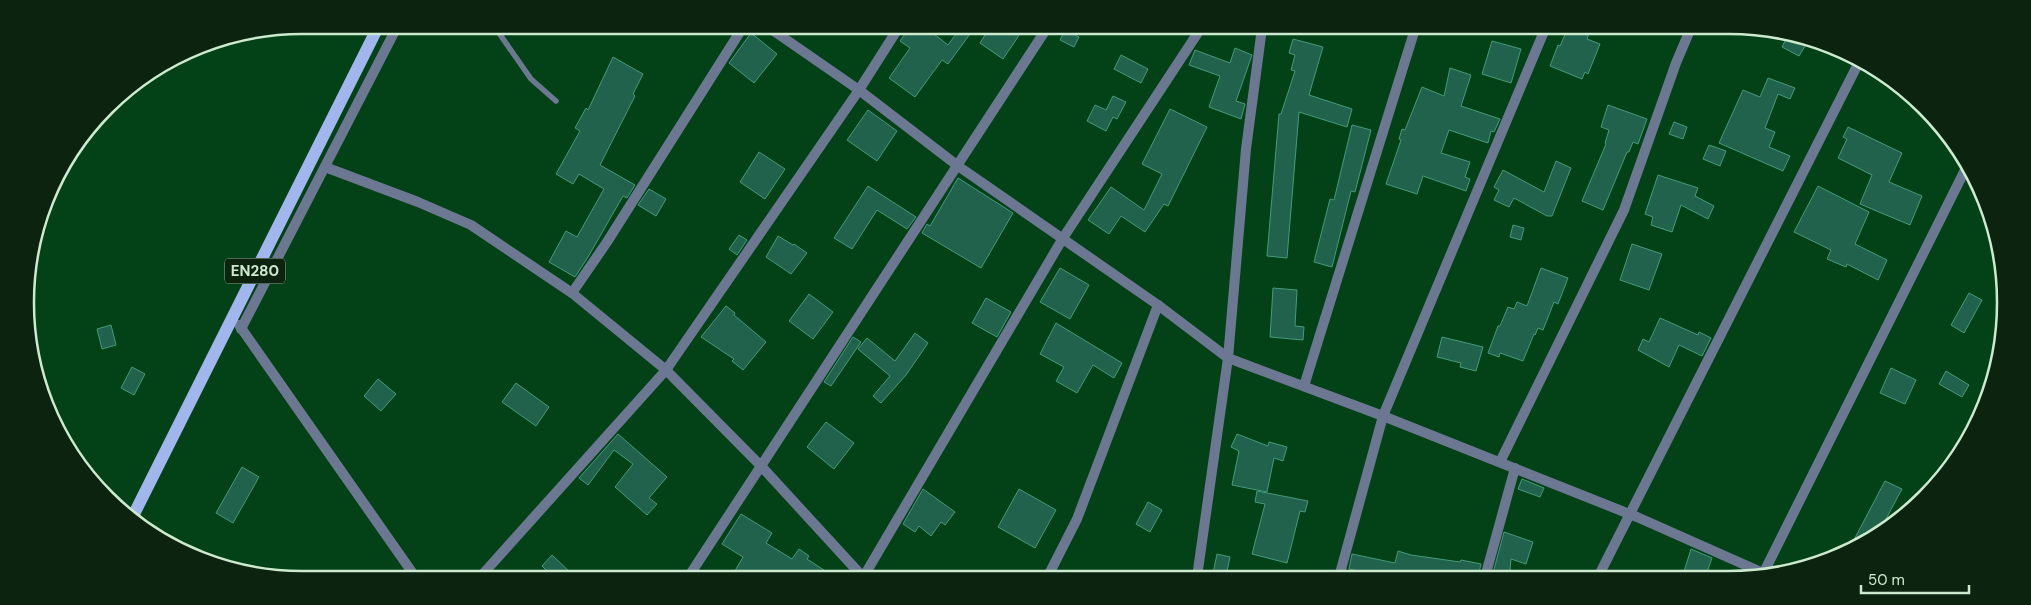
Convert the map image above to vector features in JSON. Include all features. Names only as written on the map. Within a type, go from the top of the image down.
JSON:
[{"type":"main road","name":"EN280","points":[[135,513],[374,34]]},
{"type":"street","points":[[241,329],[393,34]]},
{"type":"street","points":[[572,293],[607,242],[739,34]]},
{"type":"street","points":[[778,34],[859,90],[958,166],[1158,304],[1228,358],[1382,416],[1629,514],[1752,570]]},
{"type":"street","points":[[486,571],[666,370],[859,90],[894,34]]},
{"type":"street","points":[[692,571],[1043,34]]},
{"type":"street","points":[[866,571],[1063,238],[1197,34]]},
{"type":"street","points":[[1198,571],[1228,358],[1246,149],[1261,34]]},
{"type":"street","points":[[1304,386],[1414,34]]},
{"type":"street","points":[[1341,571],[1382,416],[1543,34]]},
{"type":"street","points":[[1500,462],[1624,210],[1676,63],[1688,34]]},
{"type":"street","points":[[1601,571],[1857,66]]},
{"type":"street","points":[[325,168],[418,202],[471,225],[572,293],[666,370],[761,466],[858,571]]},
{"type":"street","points":[[1769,568],[1964,173]]},
{"type":"street","points":[[1051,571],[1077,519],[1158,304]]},
{"type":"street","points":[[233,315],[411,571]]},
{"type":"street","points":[[1486,571],[1515,468]]},
{"type":"lane","points":[[500,34],[532,79],[556,101]]},
{"type":"building","points":[[750,34],[777,54],[754,83],[729,63]]},
{"type":"building","points":[[905,34],[934,34],[948,45],[956,34],[970,34],[948,64],[942,60],[915,97],[889,78],[910,48],[900,41]]},
{"type":"building","points":[[986,34],[1020,34],[1003,59],[980,43]]},
{"type":"building","points":[[1063,34],[1073,34],[1079,37],[1074,47],[1060,40]]},
{"type":"building","points":[[1565,34],[1589,34],[1587,39],[1600,44],[1588,74],[1585,72],[1582,79],[1550,66],[1558,45],[1560,46]]},
{"type":"building","points":[[1293,39],[1323,47],[1309,95],[1352,109],[1347,127],[1299,112],[1287,258],[1267,256],[1279,114],[1281,114],[1295,71],[1291,70],[1295,55],[1289,53]]},
{"type":"building","points":[[1785,40],[1805,45],[1799,56],[1782,47]]},
{"type":"building","points":[[1492,41],[1521,49],[1511,83],[1482,74]]},
{"type":"building","points":[[1235,48],[1252,55],[1236,101],[1245,104],[1241,119],[1209,107],[1220,76],[1189,65],[1195,50],[1230,63]]},
{"type":"building","points":[[1121,55],[1148,69],[1141,83],[1114,69]]},
{"type":"building","points":[[613,57],[643,74],[633,94],[635,96],[600,165],[635,185],[627,198],[623,196],[575,277],[549,262],[566,231],[577,237],[604,189],[579,174],[573,184],[556,174],[580,131],[575,128],[586,108],[588,110]]},
{"type":"building","points":[[1450,68],[1471,75],[1461,106],[1500,119],[1494,132],[1491,131],[1488,143],[1449,130],[1441,153],[1470,162],[1465,177],[1470,179],[1466,191],[1423,176],[1417,194],[1386,184],[1401,140],[1399,139],[1402,129],[1405,130],[1422,87],[1444,96]]},
{"type":"building","points":[[1768,78],[1795,88],[1790,99],[1778,94],[1765,128],[1775,132],[1769,147],[1790,156],[1783,171],[1719,143],[1743,90],[1760,97]]},
{"type":"building","points":[[1113,96],[1126,102],[1117,119],[1113,117],[1106,131],[1087,121],[1095,105],[1106,110]]},
{"type":"building","points":[[1608,105],[1647,119],[1638,144],[1633,142],[1629,152],[1627,152],[1603,210],[1582,201],[1606,144],[1609,130],[1601,127]]},
{"type":"building","points":[[1170,109],[1207,127],[1168,206],[1164,204],[1145,232],[1121,216],[1109,234],[1088,220],[1111,187],[1144,210],[1162,174],[1142,164]]},
{"type":"building","points":[[868,110],[897,131],[877,161],[847,140]]},
{"type":"building","points":[[1674,122],[1687,127],[1683,139],[1669,134]]},
{"type":"building","points":[[1352,125],[1371,130],[1355,192],[1351,191],[1332,267],[1314,262],[1330,199],[1334,200]]},
{"type":"building","points":[[1848,127],[1902,153],[1889,182],[1922,196],[1910,225],[1860,204],[1872,175],[1838,158],[1847,139],[1843,137]]},
{"type":"building","points":[[1709,145],[1726,151],[1720,166],[1703,159]]},
{"type":"building","points":[[759,152],[785,169],[765,199],[740,182]]},
{"type":"building","points":[[1556,161],[1571,168],[1552,216],[1547,216],[1514,198],[1509,207],[1494,200],[1499,190],[1494,187],[1503,170],[1544,192]]},
{"type":"building","points":[[1658,175],[1698,188],[1695,196],[1714,206],[1708,219],[1681,205],[1672,232],[1651,225],[1653,217],[1645,214]]},
{"type":"building","points":[[958,178],[1013,213],[981,268],[922,233],[927,224],[930,226]]},
{"type":"building","points":[[868,186],[916,217],[907,229],[877,210],[852,249],[834,238]]},
{"type":"building","points":[[1818,186],[1869,212],[1855,244],[1887,260],[1878,280],[1847,264],[1846,267],[1827,259],[1831,250],[1794,232]]},
{"type":"building","points":[[649,189],[666,199],[656,216],[638,205]]},
{"type":"building","points":[[1513,225],[1524,228],[1521,240],[1510,237]]},
{"type":"building","points":[[739,235],[747,240],[737,255],[729,249]]},
{"type":"building","points":[[778,236],[807,253],[791,274],[766,257]]},
{"type":"building","points":[[1632,244],[1662,254],[1649,290],[1620,280]]},
{"type":"building","points":[[1060,268],[1089,285],[1070,319],[1040,302]]},
{"type":"building","points":[[1541,268],[1568,278],[1558,304],[1554,302],[1543,330],[1538,328],[1534,334],[1523,361],[1500,353],[1499,357],[1488,353],[1498,326],[1500,326],[1508,307],[1514,309],[1517,302],[1527,306]]},
{"type":"building","points":[[1273,288],[1297,290],[1295,326],[1304,327],[1303,340],[1270,337]]},
{"type":"building","points":[[1969,293],[1982,300],[1964,333],[1951,325]]},
{"type":"building","points":[[809,294],[833,312],[813,339],[789,321]]},
{"type":"building","points":[[986,298],[1011,312],[997,337],[972,323]]},
{"type":"building","points":[[726,306],[766,342],[743,370],[732,361],[734,359],[701,337]]},
{"type":"building","points":[[1660,318],[1698,335],[1699,332],[1711,338],[1702,356],[1679,345],[1669,367],[1638,350],[1643,339],[1649,342]]},
{"type":"building","points":[[1056,323],[1122,363],[1114,378],[1093,365],[1077,393],[1056,381],[1064,367],[1040,354]]},
{"type":"building","points":[[111,325],[116,345],[102,349],[97,329]]},
{"type":"building","points":[[915,333],[928,343],[906,375],[881,403],[873,396],[890,376],[858,349],[867,338],[895,361]]},
{"type":"building","points":[[853,337],[861,342],[831,386],[824,382]]},
{"type":"building","points":[[1442,337],[1483,347],[1476,371],[1460,367],[1461,363],[1437,357]]},
{"type":"building","points":[[132,367],[145,374],[134,395],[121,388]]},
{"type":"building","points":[[1891,368],[1916,380],[1905,404],[1880,393]]},
{"type":"building","points":[[1946,371],[1969,385],[1962,397],[1939,384]]},
{"type":"building","points":[[378,379],[396,394],[381,411],[364,396]]},
{"type":"building","points":[[516,383],[549,407],[536,426],[502,402]]},
{"type":"building","points":[[826,422],[854,443],[834,469],[807,447]]},
{"type":"building","points":[[618,434],[667,477],[649,498],[657,504],[647,515],[615,487],[633,464],[614,450],[588,485],[579,478]]},
{"type":"building","points":[[1237,434],[1268,446],[1269,442],[1287,447],[1283,461],[1274,458],[1267,492],[1232,485],[1239,451],[1231,447]]},
{"type":"building","points":[[242,467],[259,477],[233,523],[216,513]]},
{"type":"building","points":[[1522,479],[1544,488],[1540,497],[1518,489]]},
{"type":"building","points":[[1885,481],[1902,489],[1887,520],[1854,540]]},
{"type":"building","points":[[923,489],[955,512],[945,525],[941,522],[931,536],[919,526],[915,532],[903,524]]},
{"type":"building","points":[[1019,489],[1056,510],[1035,548],[998,527]]},
{"type":"building","points":[[1257,491],[1308,501],[1305,512],[1300,511],[1287,563],[1252,554],[1265,504],[1255,502]]},
{"type":"building","points":[[1148,502],[1162,510],[1150,532],[1136,524]]},
{"type":"building","points":[[741,514],[772,533],[766,543],[792,559],[799,549],[809,556],[807,559],[825,571],[735,571],[743,557],[722,544]]},
{"type":"building","points":[[1504,532],[1533,542],[1526,564],[1511,559],[1510,570],[1514,571],[1494,571]]},
{"type":"building","points":[[1691,549],[1712,558],[1707,571],[1684,571]]},
{"type":"building","points":[[1398,551],[1411,555],[1481,564],[1479,571],[1358,571],[1349,569],[1352,554],[1395,563]]},
{"type":"building","points":[[1217,554],[1230,557],[1227,571],[1213,571]]},
{"type":"building","points":[[552,555],[569,571],[547,571],[542,566]]}]
